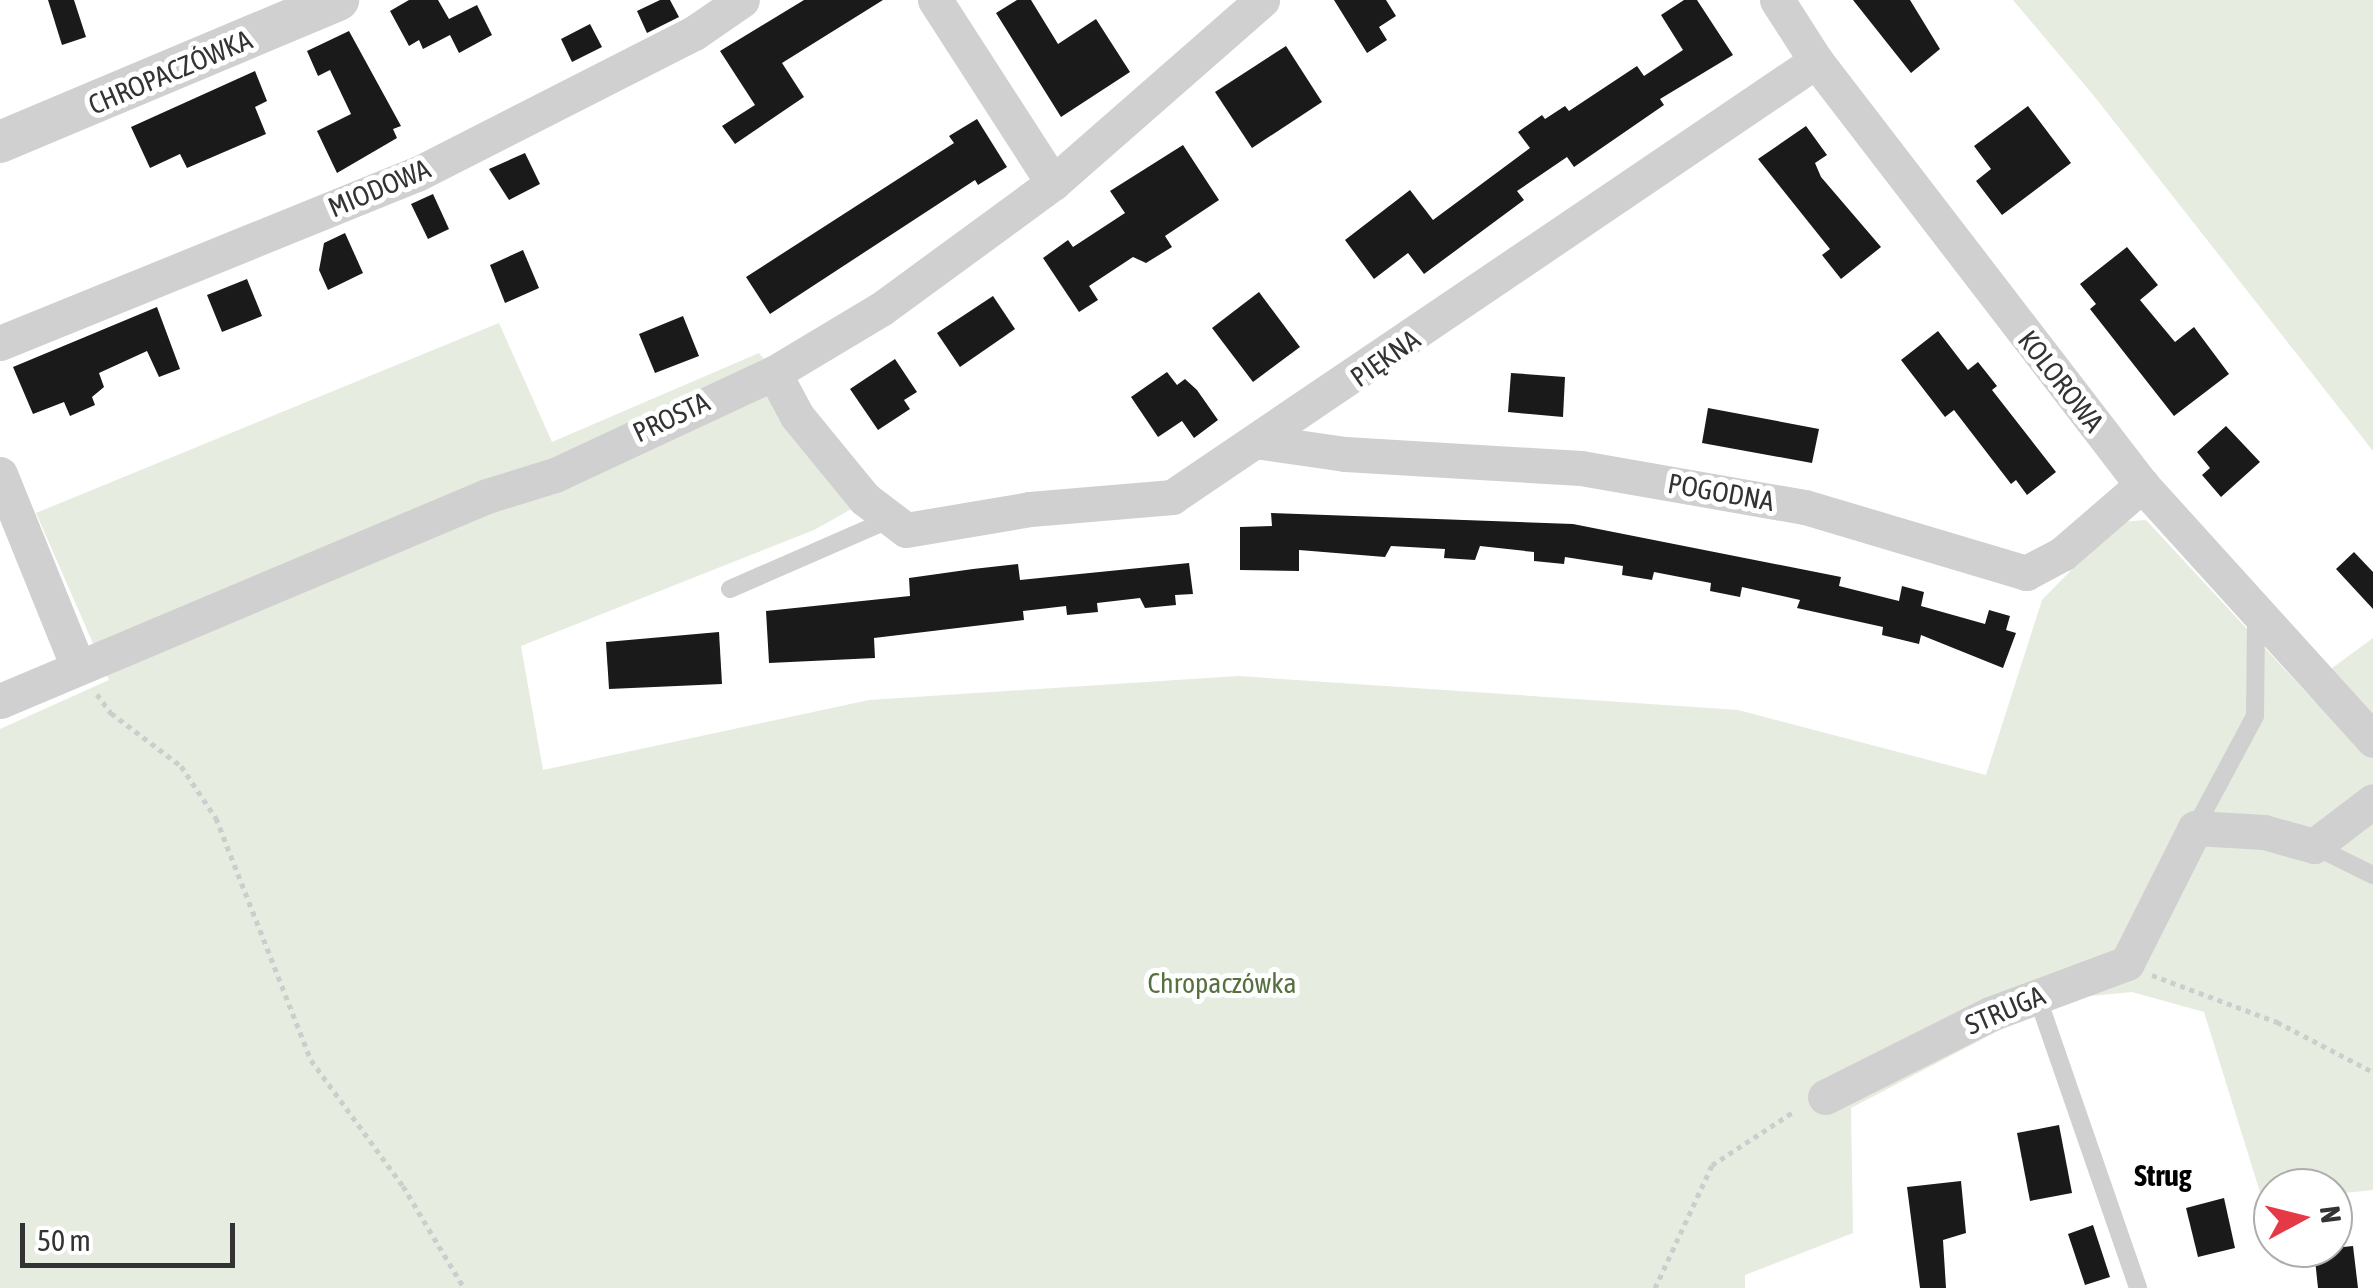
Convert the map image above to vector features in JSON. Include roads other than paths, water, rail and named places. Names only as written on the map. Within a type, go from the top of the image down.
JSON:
[{"type":"street","name":"CHROPACZÓWKA","points":[[0,142],[338,0]]},
{"type":"street","name":"MIODOWA","points":[[0,343],[417,174],[694,33],[742,0]]},
{"type":"street","points":[[935,0],[1053,183]]},
{"type":"street","name":"PROSTA","points":[[0,701],[487,496],[555,475],[774,373],[881,309],[1053,183],[1262,0]]},
{"type":"street","name":"KOLOROWA","points":[[1777,0],[1816,62],[2142,485],[2255,615],[2373,740]]},
{"type":"street","name":"PIĘKNA","points":[[898,524],[1172,497],[1262,442],[1816,62]]},
{"type":"street","points":[[774,373],[797,416],[866,499],[898,524]]},
{"type":"street","name":"POGODNA","points":[[1262,442],[1346,454],[1581,468],[1805,507],[2026,573],[2062,554],[2142,485]]},
{"type":"street","points":[[0,474],[78,667]]},
{"type":"street","points":[[2195,828],[2264,832],[2314,846],[2373,801]]},
{"type":"street","name":"STRUGA","points":[[1825,1097],[2038,996],[2127,963],[2195,828]]},
{"type":"lane","points":[[730,589],[898,524]]},
{"type":"lane","points":[[2195,828],[2255,716],[2255,615]]},
{"type":"lane","points":[[2314,846],[2373,875]]},
{"type":"lane","points":[[2038,996],[2138,1288]]},
{"type":"district","name":"Strug","points":[[2163,1175]]},
{"type":"park label","name":"Chropaczówka","points":[[1222,983]]}]
